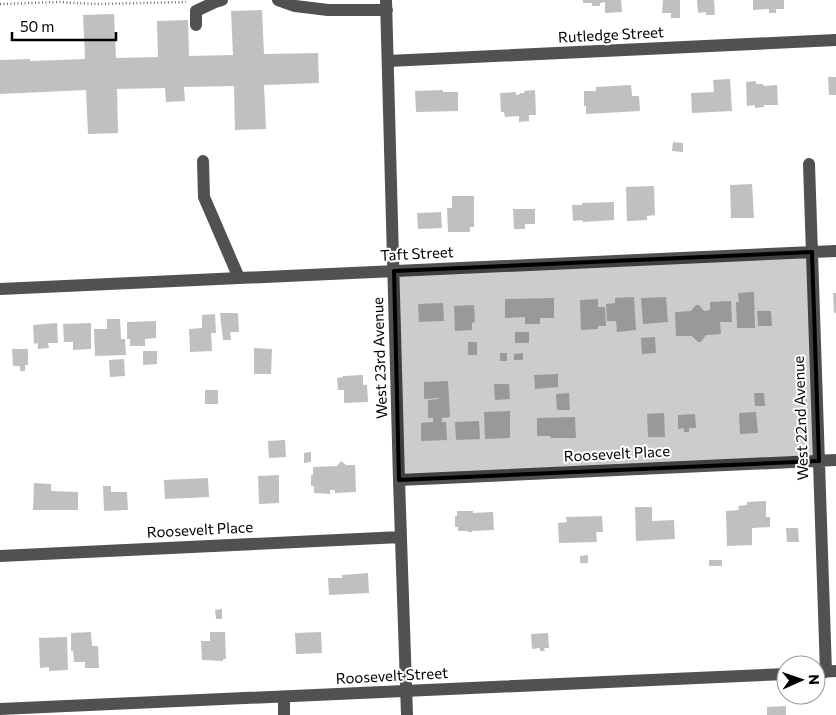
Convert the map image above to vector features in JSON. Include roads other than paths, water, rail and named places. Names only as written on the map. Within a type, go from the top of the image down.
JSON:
[{"type":"street","points":[[196,25],[196,11],[222,0]]},
{"type":"street","points":[[278,0],[295,6],[328,10],[387,5]]},
{"type":"street","name":"West 23rd Avenue","points":[[387,5],[407,715]]},
{"type":"street","name":"Rutledge Street","points":[[388,61],[836,40]]},
{"type":"street","points":[[203,161],[204,197],[239,278]]},
{"type":"street","name":"West 22nd Avenue","points":[[809,164],[825,655]]},
{"type":"street","name":"Taft Street","points":[[0,289],[836,251]]},
{"type":"street","name":"Roosevelt Place","points":[[399,480],[836,460]]},
{"type":"street","name":"Roosevelt Place","points":[[0,556],[401,537]]},
{"type":"street","name":"Roosevelt Street","points":[[0,709],[776,674]]},
{"type":"street","points":[[284,697],[284,715]]}]
